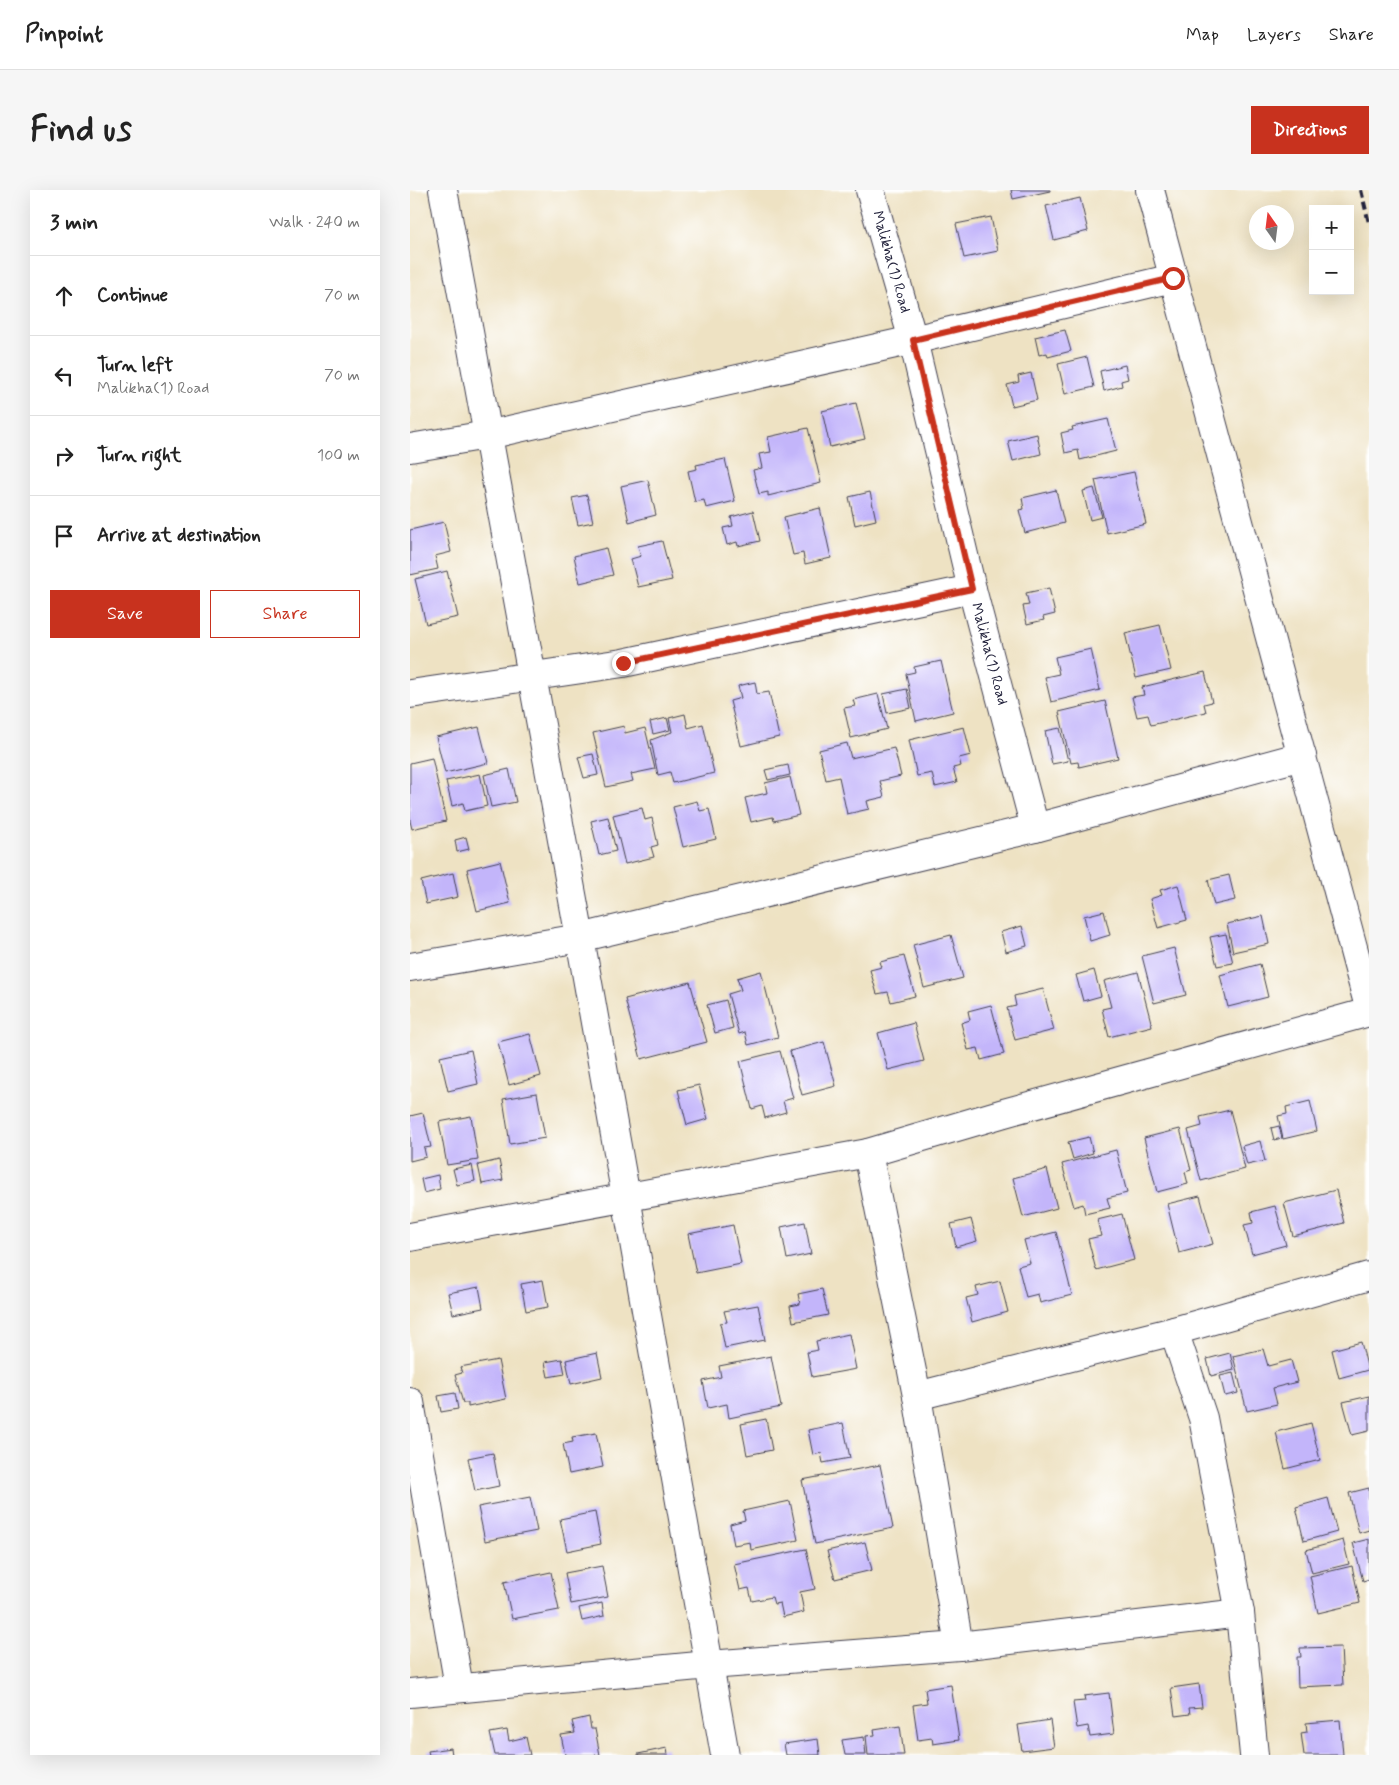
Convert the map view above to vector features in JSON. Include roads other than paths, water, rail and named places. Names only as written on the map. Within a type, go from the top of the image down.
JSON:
[{"type":"street","points":[[443,190],[580,938],[725,1755]]},
{"type":"street","name":"Malikha(1) Road","points":[[870,190],[913,340],[972,589],[1035,828]]},
{"type":"street","points":[[1150,190],[1369,1007]]},
{"type":"street","points":[[410,448],[487,435],[913,340],[1173,278]]},
{"type":"street","points":[[410,694],[623,663],[972,589]]},
{"type":"street","points":[[410,967],[580,938],[1035,828],[1302,756]]},
{"type":"street","points":[[410,1237],[626,1199],[868,1153],[1004,1112],[1369,1012]]},
{"type":"street","points":[[868,1153],[917,1396],[959,1646]]},
{"type":"street","points":[[917,1396],[1174,1331],[1369,1276]]},
{"type":"street","points":[[1174,1331],[1203,1418],[1240,1613],[1254,1755]]},
{"type":"street","points":[[410,1402],[459,1687]]},
{"type":"street","points":[[410,1692],[710,1665],[959,1646],[1240,1613]]},
{"type":"railway","points":[[1361,190],[1369,223]]}]
